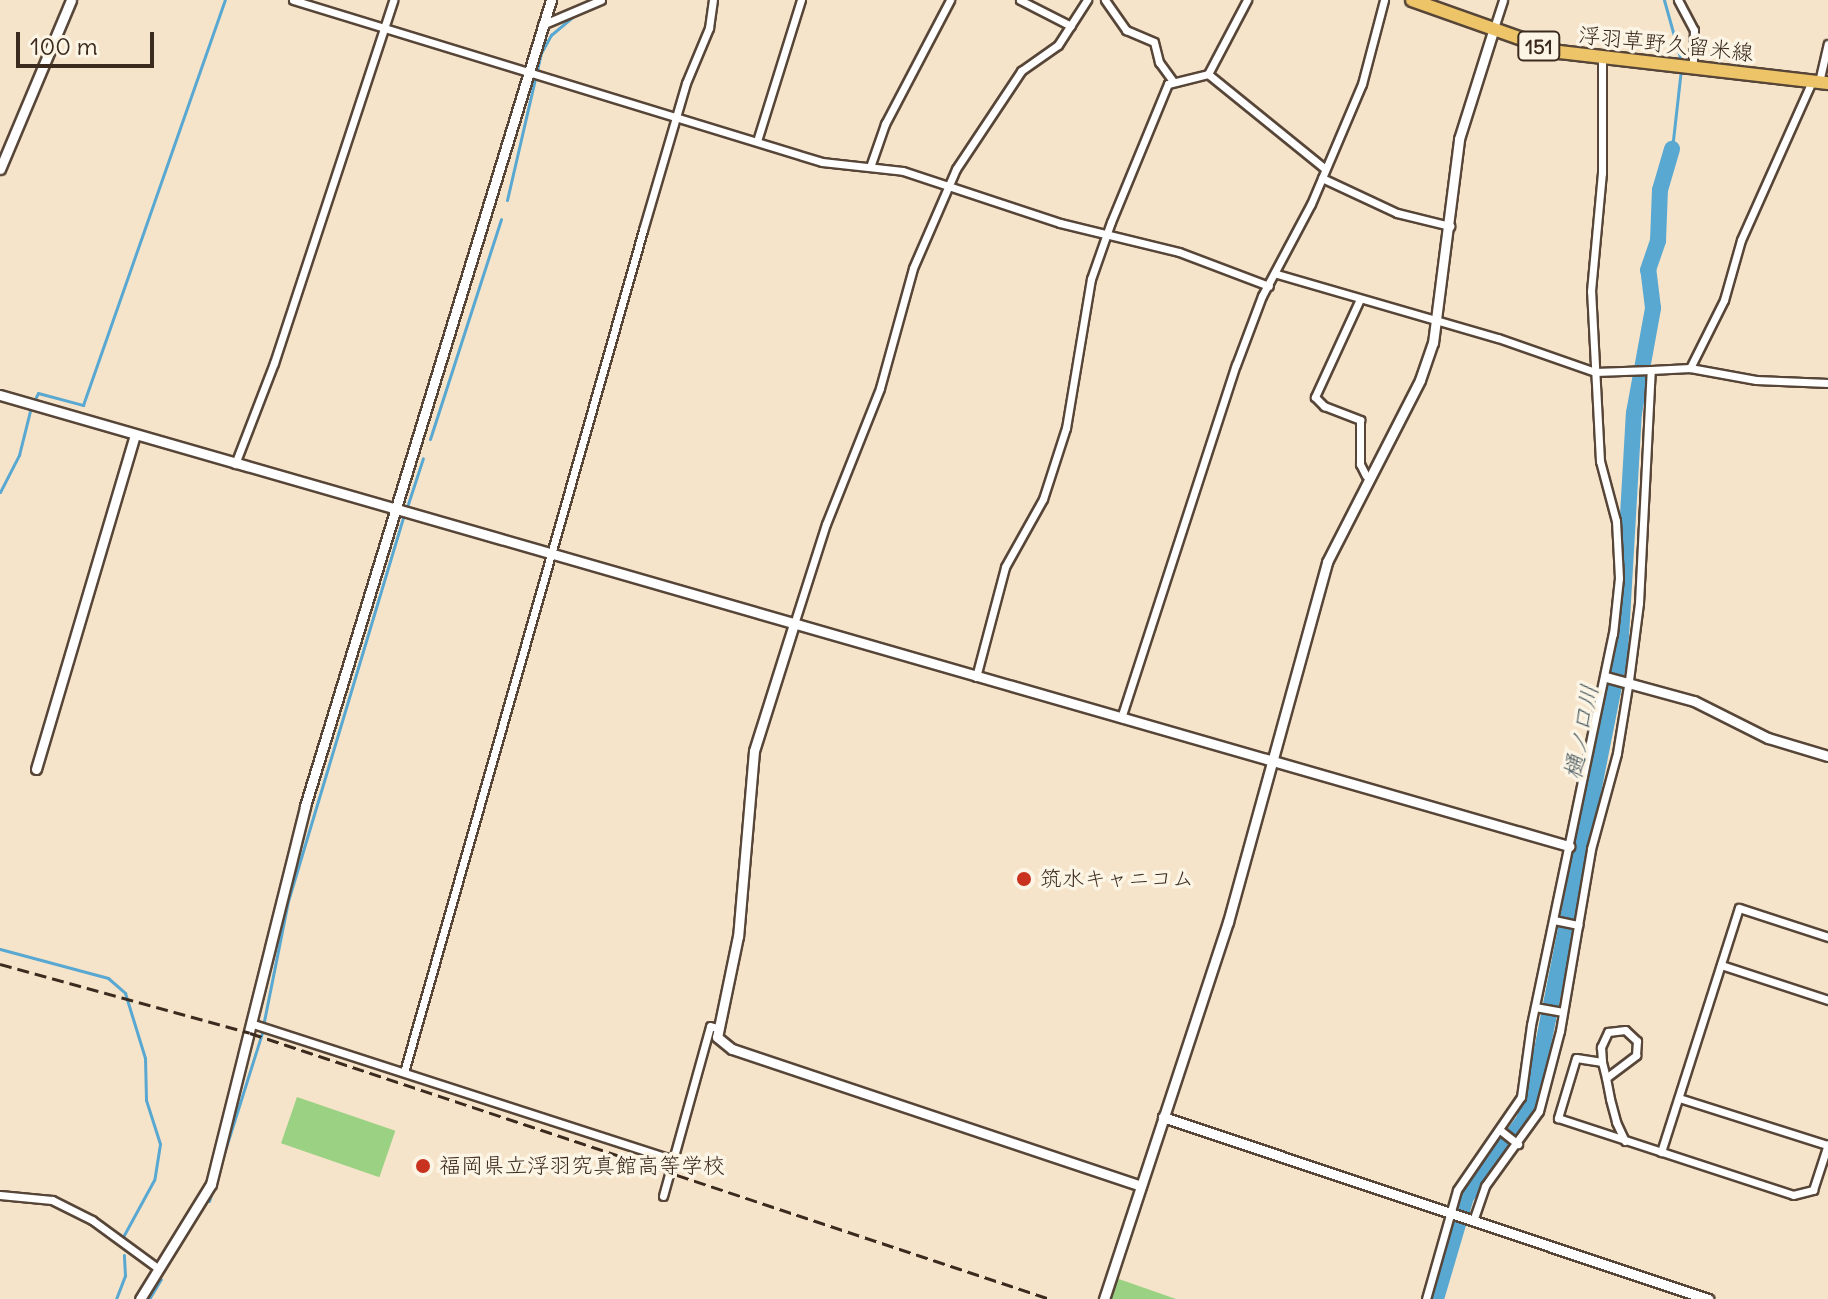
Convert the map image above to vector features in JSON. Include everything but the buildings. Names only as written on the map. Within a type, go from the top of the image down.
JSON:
[{"type":"main road","name":"浮羽草野久留米線","points":[[1412,0],[1539,46],[1602,59],[1820,82]]},
{"type":"street","points":[[0,169],[71,0]]},
{"type":"street","points":[[293,0],[822,162],[903,171],[1107,234],[1179,252],[1269,286]]},
{"type":"street","points":[[235,464],[274,363],[393,0]]},
{"type":"street","points":[[140,1299],[211,1184],[305,806],[533,72],[542,25],[551,0]]},
{"type":"street","points":[[404,1072],[676,116],[709,28],[713,0]]},
{"type":"street","points":[[757,141],[801,0]]},
{"type":"street","points":[[870,167],[885,124],[950,0]]},
{"type":"street","points":[[1020,0],[1071,26]]},
{"type":"street","points":[[1087,0],[1058,45],[1021,71],[962,156],[913,268],[880,388],[826,524],[754,751],[738,936],[717,1037],[732,1049],[1141,1186]]},
{"type":"street","points":[[1105,0],[1126,30],[1154,42],[1157,59],[1172,80]]},
{"type":"street","points":[[1208,74],[1247,0]]},
{"type":"street","points":[[1121,718],[1236,365],[1362,84],[1384,0]]},
{"type":"street","points":[[1104,1299],[1228,922],[1327,562],[1366,476],[1420,380],[1438,324],[1464,117],[1503,0]]},
{"type":"street","points":[[1678,0],[1696,40],[1691,66]]},
{"type":"street","points":[[542,25],[599,1]]},
{"type":"street","points":[[1690,368],[1724,300],[1741,240],[1820,82],[1828,44]]},
{"type":"street","points":[[1426,1299],[1462,1180],[1502,1132],[1521,1097],[1569,846],[1607,678],[1619,578],[1616,521],[1600,461],[1591,257],[1602,173],[1602,59]]},
{"type":"street","points":[[1172,80],[1208,74],[1324,168]]},
{"type":"street","points":[[976,677],[1005,567],[1043,499],[1066,428],[1091,279],[1172,80]]},
{"type":"street","points":[[1322,178],[1397,213],[1450,226]]},
{"type":"street","points":[[1277,274],[1438,324],[1498,338],[1595,372],[1690,368],[1756,380],[1828,383]]},
{"type":"street","points":[[1360,299],[1315,397],[1324,406],[1360,420],[1360,464],[1366,476]]},
{"type":"street","points":[[1470,1220],[1485,1186],[1539,1111],[1560,1012],[1627,680],[1639,603],[1649,370]]},
{"type":"street","points":[[0,395],[396,512],[1569,846]]},
{"type":"street","points":[[36,769],[135,435]]},
{"type":"street","points":[[1607,678],[1627,680],[1694,701],[1768,738],[1828,756]]},
{"type":"street","points":[[1661,1152],[1739,908],[1828,937]]},
{"type":"street","points":[[1556,920],[1576,924]]},
{"type":"street","points":[[1721,965],[1828,1000]]},
{"type":"street","points":[[1537,1008],[1560,1012]]},
{"type":"street","points":[[253,1024],[672,1159]]},
{"type":"street","points":[[663,1196],[710,1026],[717,1028]]},
{"type":"street","points":[[1606,1078],[1612,1068],[1635,1057],[1635,1036],[1619,1029],[1608,1032],[1601,1041],[1602,1062],[1606,1078],[1625,1141]]},
{"type":"street","points":[[1602,1062],[1576,1058],[1558,1118],[1805,1195],[1813,1190],[1828,1144],[1679,1098]]},
{"type":"street","points":[[1163,1117],[1708,1299]]},
{"type":"street","points":[[1502,1132],[1516,1143]]},
{"type":"street","points":[[0,1195],[52,1200],[92,1220],[159,1269]]},
{"type":"green space","points":[[297,1097],[395,1131],[379,1177],[281,1143]]},
{"type":"green space","points":[[1116,1278],[1176,1299],[1108,1299]]},
{"type":"waterway","points":[[36,397],[38,393],[83,405],[225,0]]},
{"type":"waterway","points":[[1664,0],[1681,61]]},
{"type":"waterway","points":[[507,200],[541,53],[551,35],[577,13]]},
{"type":"waterway","points":[[1672,149],[1681,69]]},
{"type":"waterway","name":"樋ノ口川","points":[[1436,1299],[1466,1197],[1524,1120],[1537,1075],[1620,654],[1634,413],[1653,308],[1648,270],[1658,241],[1660,190],[1672,149]]},
{"type":"waterway","points":[[430,439],[501,219]]},
{"type":"waterway","points":[[0,492],[19,455],[30,411]]},
{"type":"waterway","points":[[408,504],[423,458]]},
{"type":"waterway","points":[[264,1021],[288,901],[403,518]]},
{"type":"waterway","points":[[0,949],[108,978],[125,993],[145,1058],[146,1100],[160,1144],[154,1180],[124,1235]]},
{"type":"waterway","points":[[209,1201],[262,1033]]},
{"type":"waterway","points":[[116,1299],[125,1276],[124,1255]]},
{"type":"waterway","points":[[149,1299],[161,1279]]},
{"type":"railway","points":[[0,964],[250,1033],[1050,1299]]},
{"type":"place","name":"筑水キャニコム","points":[[1024,879]]},
{"type":"place","name":"福岡県立浮羽究真館高等学校","points":[[423,1166]]}]
